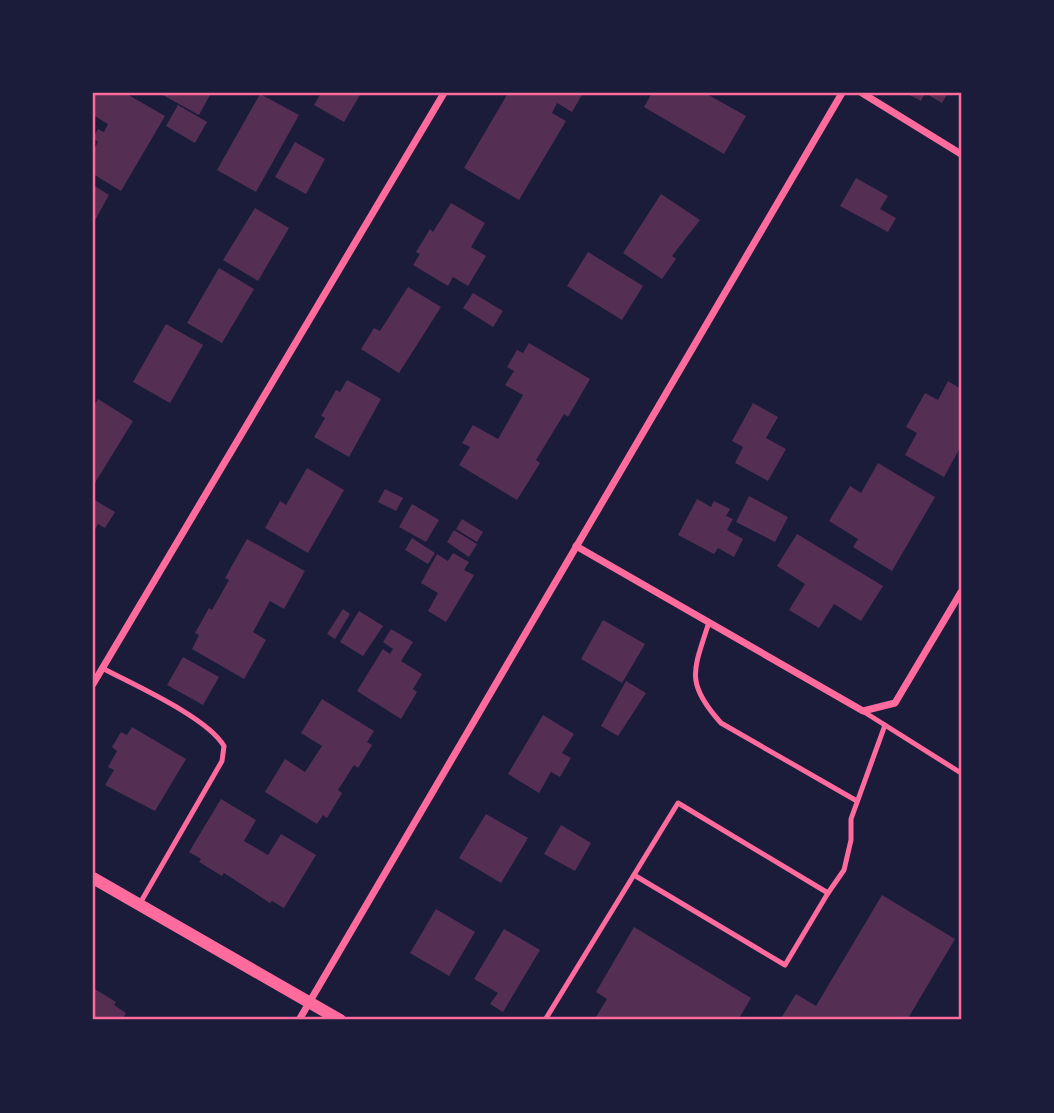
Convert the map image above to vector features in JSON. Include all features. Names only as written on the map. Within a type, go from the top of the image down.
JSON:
[{"type":"street","points":[[93,684],[444,93]]},
{"type":"street","points":[[299,1020],[842,93]]},
{"type":"street","points":[[862,93],[961,154]]},
{"type":"street","points":[[576,546],[861,710],[895,703],[961,592]]},
{"type":"street","points":[[93,878],[340,1020]]},
{"type":"lane","points":[[709,622],[695,668],[694,682],[698,693],[715,716],[721,723],[857,801]]},
{"type":"lane","points":[[102,668],[201,722],[217,734],[224,746],[222,761],[139,905]]},
{"type":"lane","points":[[861,710],[961,773]]},
{"type":"lane","points":[[634,875],[785,965],[844,870],[851,840],[851,819],[884,725]]},
{"type":"lane","points":[[545,1020],[678,803],[828,892]]},
{"type":"building","points":[[96,93],[125,93],[165,116],[121,191],[93,174],[93,151],[98,142],[93,138],[98,129],[104,132],[108,124],[93,115],[93,98]]},
{"type":"building","points":[[159,93],[211,93],[199,115]]},
{"type":"building","points":[[321,93],[361,93],[344,122],[314,105]]},
{"type":"building","points":[[508,93],[583,93],[572,112],[557,103],[552,113],[566,121],[519,200],[464,168]]},
{"type":"building","points":[[652,93],[705,93],[746,116],[724,154],[644,107]]},
{"type":"building","points":[[906,93],[925,93],[921,101]]},
{"type":"building","points":[[925,93],[948,93],[942,103]]},
{"type":"building","points":[[260,94],[299,115],[256,192],[217,170]]},
{"type":"building","points":[[178,105],[207,122],[195,143],[166,126]]},
{"type":"building","points":[[295,142],[325,159],[306,194],[275,177]]},
{"type":"building","points":[[856,178],[888,196],[880,209],[896,218],[888,232],[840,206]]},
{"type":"building","points":[[93,185],[109,195],[93,224]]},
{"type":"building","points":[[661,194],[700,220],[672,256],[676,259],[662,279],[623,253]]},
{"type":"building","points":[[451,203],[485,223],[471,247],[486,256],[468,286],[453,277],[448,286],[413,265],[420,254],[416,252],[430,229],[433,232]]},
{"type":"building","points":[[255,208],[289,228],[258,281],[223,260]]},
{"type":"building","points":[[588,252],[643,286],[622,320],[567,286]]},
{"type":"building","points":[[219,268],[254,289],[222,343],[187,323]]},
{"type":"building","points":[[408,287],[441,307],[399,373],[361,349],[374,328],[380,331]]},
{"type":"building","points":[[473,293],[503,311],[493,327],[463,308]]},
{"type":"building","points":[[166,324],[203,345],[170,403],[133,382]]},
{"type":"building","points":[[529,343],[590,379],[568,417],[564,414],[536,460],[540,463],[517,500],[459,465],[470,447],[462,443],[473,425],[498,439],[523,395],[505,385],[514,371],[507,367],[517,350],[523,353]]},
{"type":"building","points":[[347,380],[381,399],[349,457],[314,437],[325,418],[321,416],[336,390],[340,392]]},
{"type":"building","points":[[948,381],[961,389],[961,446],[944,477],[905,455],[917,433],[906,427],[925,393],[938,400]]},
{"type":"building","points":[[98,399],[133,421],[93,486],[93,407]]},
{"type":"building","points":[[753,403],[778,417],[766,438],[786,449],[768,481],[735,463],[743,447],[732,441]]},
{"type":"building","points":[[878,463],[935,497],[892,571],[853,547],[858,539],[829,521],[850,486],[861,493]]},
{"type":"building","points":[[307,468],[344,490],[308,553],[265,528],[280,501],[286,505]]},
{"type":"building","points":[[385,489],[403,498],[396,511],[378,502]]},
{"type":"building","points":[[749,496],[788,517],[775,542],[736,522]]},
{"type":"building","points":[[93,499],[115,512],[105,528],[98,524],[93,533]]},
{"type":"building","points":[[697,499],[711,507],[714,501],[730,509],[726,516],[733,519],[727,530],[743,539],[734,557],[718,548],[714,554],[678,535]]},
{"type":"building","points":[[412,504],[439,520],[426,542],[399,527]]},
{"type":"building","points":[[462,519],[483,532],[477,542],[456,529]]},
{"type":"building","points":[[454,530],[477,544],[469,557],[447,542]]},
{"type":"building","points":[[797,534],[883,586],[861,621],[834,604],[819,628],[789,610],[805,584],[777,566]]},
{"type":"building","points":[[412,538],[435,553],[428,564],[405,550]]},
{"type":"building","points":[[247,539],[305,571],[284,609],[270,601],[253,632],[266,640],[244,679],[192,649],[199,635],[195,633],[229,580],[225,578]]},
{"type":"building","points":[[453,553],[469,562],[464,570],[474,575],[446,622],[428,611],[438,593],[421,583],[437,554],[448,561]]},
{"type":"building","points":[[343,609],[350,614],[335,639],[327,634]]},
{"type":"building","points":[[359,611],[383,626],[363,656],[340,642]]},
{"type":"building","points":[[603,620],[645,644],[622,683],[581,659]]},
{"type":"building","points":[[391,629],[413,642],[401,661],[422,674],[413,689],[417,692],[401,719],[357,691],[383,649],[390,654],[393,649],[383,642]]},
{"type":"building","points":[[183,657],[219,677],[203,705],[167,685]]},
{"type":"building","points":[[626,681],[646,693],[618,736],[601,726]]},
{"type":"building","points":[[322,699],[374,731],[367,742],[372,745],[358,768],[354,765],[338,790],[342,793],[327,818],[323,815],[317,824],[265,792],[285,759],[305,772],[322,746],[301,733]]},
{"type":"building","points":[[543,715],[574,734],[562,753],[571,758],[560,777],[551,772],[539,793],[508,774]]},
{"type":"building","points":[[132,727],[186,759],[155,811],[105,785],[114,770],[108,767],[117,751],[112,747],[121,732],[127,735]]},
{"type":"building","points":[[221,799],[256,820],[244,841],[268,855],[281,834],[316,855],[284,908],[272,901],[270,903],[224,873],[222,876],[199,862],[201,859],[189,852]]},
{"type":"building","points":[[486,814],[528,838],[501,883],[459,858]]},
{"type":"building","points":[[561,825],[591,843],[575,871],[544,854]]},
{"type":"building","points":[[882,895],[955,939],[907,1020],[780,1020],[796,994],[816,1006]]},
{"type":"building","points":[[436,909],[475,932],[449,976],[410,953]]},
{"type":"building","points":[[634,927],[751,998],[738,1020],[594,1020],[607,999],[596,992]]},
{"type":"building","points":[[504,929],[540,950],[503,1012],[490,1004],[498,993],[474,979]]},
{"type":"building","points":[[93,988],[116,1002],[114,1005],[126,1013],[122,1020],[93,1020]]}]
